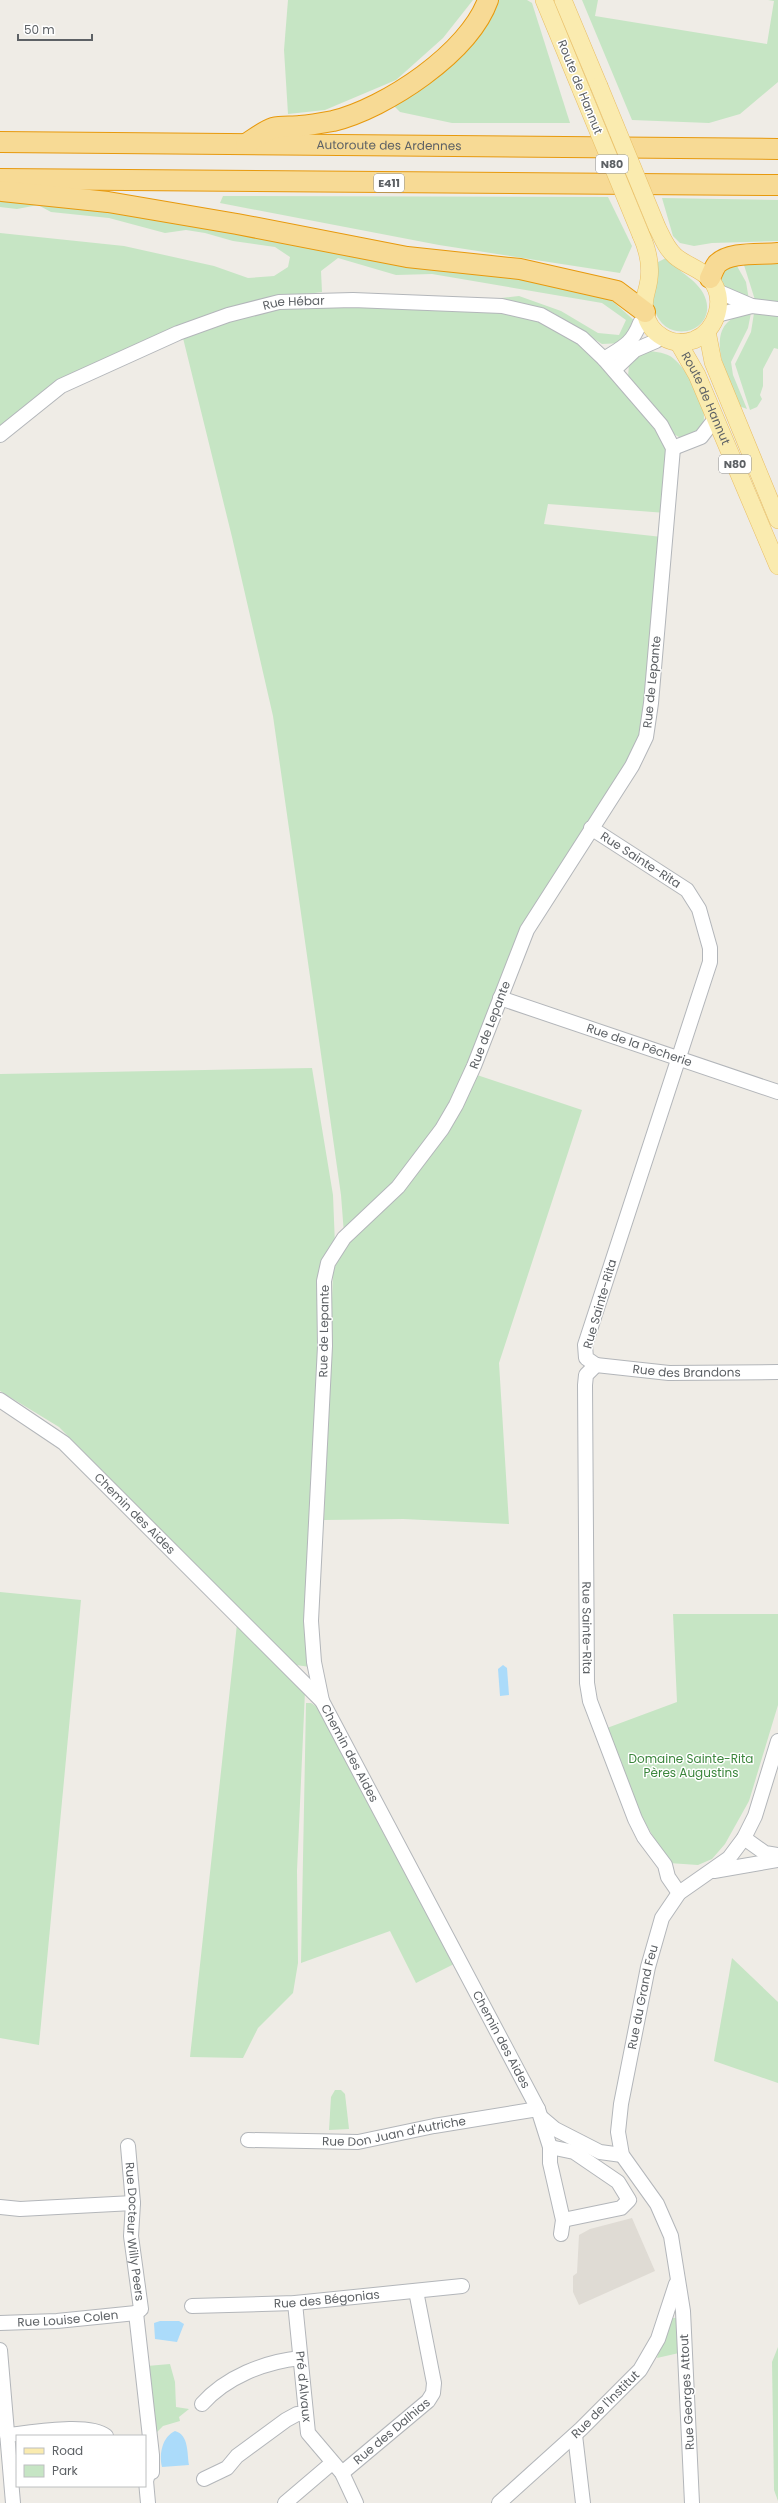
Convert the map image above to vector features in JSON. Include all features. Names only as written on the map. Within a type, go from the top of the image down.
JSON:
[{"type":"highway","points":[[246,144],[272,128],[307,126],[334,120],[358,114],[384,101],[436,67],[470,29],[488,0]]},
{"type":"highway","name":"Autoroute des Ardennes","points":[[0,142],[778,149]]},
{"type":"highway","name":"E411","points":[[0,179],[778,185]]},
{"type":"highway","points":[[0,191],[108,202],[237,224],[406,257],[520,269],[577,283],[620,300],[643,317]]},
{"type":"highway","points":[[713,284],[717,265],[724,259],[778,253]]},
{"type":"main road","name":"Route de Hannut","points":[[544,0],[646,245],[649,263],[643,317],[657,333],[667,340],[678,342],[694,340],[707,331],[717,316]]},
{"type":"main road","name":"Route de Hannut","points":[[563,0],[657,227],[668,248],[713,284]]},
{"type":"main road","points":[[713,284],[719,303],[717,316]]},
{"type":"main road","points":[[643,317],[656,341],[691,363]]},
{"type":"main road","name":"Route de Hannut","points":[[707,331],[713,362],[778,520]]},
{"type":"main road","name":"Route de Hannut","points":[[678,342],[691,363],[778,566]]},
{"type":"street","points":[[713,284],[752,306]]},
{"type":"street","name":"Rue Hébar","points":[[0,435],[61,386],[178,333],[228,315],[278,302],[353,300],[502,306],[535,313],[556,322],[582,338],[604,359]]},
{"type":"street","points":[[717,316],[752,306],[778,309]]},
{"type":"street","points":[[643,317],[635,336],[628,345],[604,359],[661,425],[674,448],[701,437],[715,419]]},
{"type":"street","points":[[614,370],[635,350],[656,341]]},
{"type":"street","name":"Rue de Lepante","points":[[322,1701],[314,1662],[311,1621],[325,1346],[324,1281],[328,1263],[336,1247],[398,1187],[442,1129],[456,1105],[474,1066],[527,930],[632,766],[646,737],[651,703],[674,448]]},
{"type":"street","name":"Rue Sainte-Rita","points":[[591,828],[687,890],[699,909],[710,948],[710,962],[585,1345],[586,1358],[596,1366],[586,1375],[585,1386],[588,1683],[590,1701],[635,1819],[644,1837],[665,1865],[668,1878],[679,1893]]},
{"type":"street","name":"Rue de la Pêcherie","points":[[500,998],[678,1060],[778,1092]]},
{"type":"street","name":"Rue des Brandons","points":[[596,1366],[669,1373],[778,1372]]},
{"type":"street","name":"Chemin des Aides","points":[[0,1400],[64,1443],[322,1701],[540,2113],[555,2129],[600,2152],[622,2155]]},
{"type":"street","name":"Rue du Grand Feu","points":[[677,2282],[676,2256],[668,2230],[657,2204],[622,2155],[618,2132],[621,2104],[648,1967],[662,1918],[679,1893],[729,1858],[744,1838],[755,1816],[778,1741]]},
{"type":"street","points":[[744,1838],[765,1854],[778,1855]]},
{"type":"street","points":[[710,1872],[778,1860]]},
{"type":"street","points":[[540,2113],[550,2147],[550,2163],[563,2220],[561,2234]]},
{"type":"street","name":"Rue Don Juan d'Autriche","points":[[248,2140],[358,2142],[434,2126],[540,2113]]},
{"type":"street","name":"Rue Docteur Willy Peers","points":[[128,2146],[133,2203],[131,2236],[141,2309],[136,2313],[147,2442],[152,2455],[152,2472],[148,2474],[146,2481],[148,2503]]},
{"type":"street","points":[[550,2147],[574,2152],[618,2182],[629,2200],[621,2208],[563,2220]]},
{"type":"street","points":[[0,2207],[20,2209],[133,2203]]},
{"type":"street","name":"Rue de l'Institut","points":[[499,2503],[575,2435],[640,2370],[650,2356],[677,2282]]},
{"type":"street","name":"Rue Georges Attout","points":[[677,2282],[683,2311],[692,2503]]},
{"type":"street","name":"Rue des Bégonias","points":[[192,2306],[295,2303],[462,2286]]},
{"type":"street","name":"Rue des Dalhias","points":[[342,2473],[428,2402],[433,2393],[434,2383],[416,2291]]},
{"type":"street","name":"Pré d'Alvaux","points":[[295,2303],[308,2433],[342,2473],[356,2503]]},
{"type":"street","name":"Rue Louise Colen","points":[[0,2323],[57,2321],[136,2313]]},
{"type":"street","points":[[0,2350],[13,2503]]},
{"type":"street","points":[[202,2404],[212,2393],[259,2366],[300,2358]]},
{"type":"street","points":[[204,2479],[227,2468],[237,2456],[286,2420],[297,2414],[305,2414]]},
{"type":"street","points":[[7,2435],[72,2428],[100,2432],[104,2435]]},
{"type":"street","points":[[575,2435],[583,2503]]},
{"type":"street","points":[[285,2503],[332,2463]]},
{"type":"shaded area","points":[[632,2218],[655,2271],[579,2305],[573,2292],[573,2276],[577,2273],[579,2235],[590,2229]]},
{"type":"green space","points":[[288,0],[473,0],[443,38],[396,80],[325,110],[288,114],[284,50]]},
{"type":"green space","points":[[493,0],[527,0],[532,3],[570,123],[452,123],[400,112],[393,105]]},
{"type":"green space","points":[[582,0],[598,0],[595,16],[767,44],[774,1],[768,0],[778,0],[778,82],[740,114],[709,123],[632,120]]},
{"type":"green space","points":[[223,196],[608,197],[632,246],[620,273],[439,245],[220,203]]},
{"type":"green space","points":[[662,198],[778,200],[778,241],[712,243],[694,246],[680,243],[673,236]]},
{"type":"green space","points":[[0,201],[101,208],[524,278],[609,298],[636,322],[623,343],[602,344],[550,311],[501,298],[519,296],[561,311],[598,333],[619,335],[626,320],[602,303],[432,274],[396,275],[338,258],[321,271],[322,292],[255,301],[191,321],[0,427],[0,233],[124,246],[214,266],[248,278],[274,276],[288,267],[290,257],[275,247],[233,241],[205,233],[186,230],[165,233],[109,218],[51,212],[38,205],[17,209],[0,207]]},
{"type":"green space","points":[[666,258],[699,287],[706,300],[707,312],[703,321],[695,328],[686,331],[675,331],[666,326],[658,317],[653,303],[656,263]]},
{"type":"green space","points":[[778,264],[778,302],[755,300],[744,265]]},
{"type":"green space","points":[[737,266],[746,282],[749,300],[723,288],[721,281],[725,269]]},
{"type":"green space","points":[[308,306],[487,310],[527,316],[568,334],[601,361],[655,425],[670,448],[666,513],[548,504],[544,524],[662,537],[658,608],[637,750],[523,929],[472,1060],[443,1116],[383,1197],[344,1234],[341,1195],[273,716],[232,537],[183,338],[224,321],[267,311]]},
{"type":"green space","points":[[751,313],[748,328],[731,362],[733,375],[747,409],[739,406],[728,380],[720,350],[720,337],[725,326],[734,317]]},
{"type":"green space","points":[[754,313],[778,316],[778,349],[774,348],[763,369],[763,386],[760,395],[762,399],[757,407],[750,410],[735,364],[751,332]]},
{"type":"green space","points":[[646,350],[670,356],[684,369],[697,390],[704,412],[704,422],[700,430],[684,440],[672,433],[628,377],[629,364]]},
{"type":"green space","points":[[312,1068],[333,1195],[335,1245],[323,1271],[310,1667],[296,1665],[59,1427],[0,1391],[0,1074]]},
{"type":"green space","points":[[477,1075],[582,1110],[499,1363],[509,1524],[403,1519],[324,1520],[333,1272],[341,1252]]},
{"type":"green space","points":[[0,1592],[81,1600],[39,2045],[0,2038]]},
{"type":"green space","name":"Domaine Sainte-Rita Pères Augustins","points":[[673,1614],[778,1614],[778,1705],[749,1801],[725,1844],[712,1859],[698,1865],[669,1863],[641,1816],[607,1728],[677,1702]]},
{"type":"green space","points":[[237,1624],[305,1691],[297,1871],[298,1963],[293,1993],[258,2028],[243,2058],[190,2057]]},
{"type":"green space","points":[[306,1703],[311,1703],[317,1707],[339,1745],[378,1823],[454,1964],[416,1983],[390,1931],[301,1963]]},
{"type":"green space","points":[[732,1958],[778,2002],[778,2083],[714,2061]]},
{"type":"green space","points":[[335,2090],[341,2090],[345,2094],[349,2129],[329,2130],[331,2097]]},
{"type":"green space","points":[[669,2318],[678,2318],[679,2353],[657,2358]]},
{"type":"green space","points":[[778,2347],[778,2501],[774,2490],[772,2362]]},
{"type":"green space","points":[[170,2364],[175,2382],[176,2407],[189,2409],[179,2417],[180,2421],[163,2426],[153,2436],[147,2366]]},
{"type":"water","points":[[503,1665],[507,1668],[509,1695],[500,1696],[498,1669]]},
{"type":"water","points":[[160,2321],[179,2321],[184,2324],[177,2342],[155,2339],[154,2323]]},
{"type":"water","points":[[175,2431],[180,2433],[185,2440],[189,2465],[162,2467],[162,2446],[167,2437]]}]
